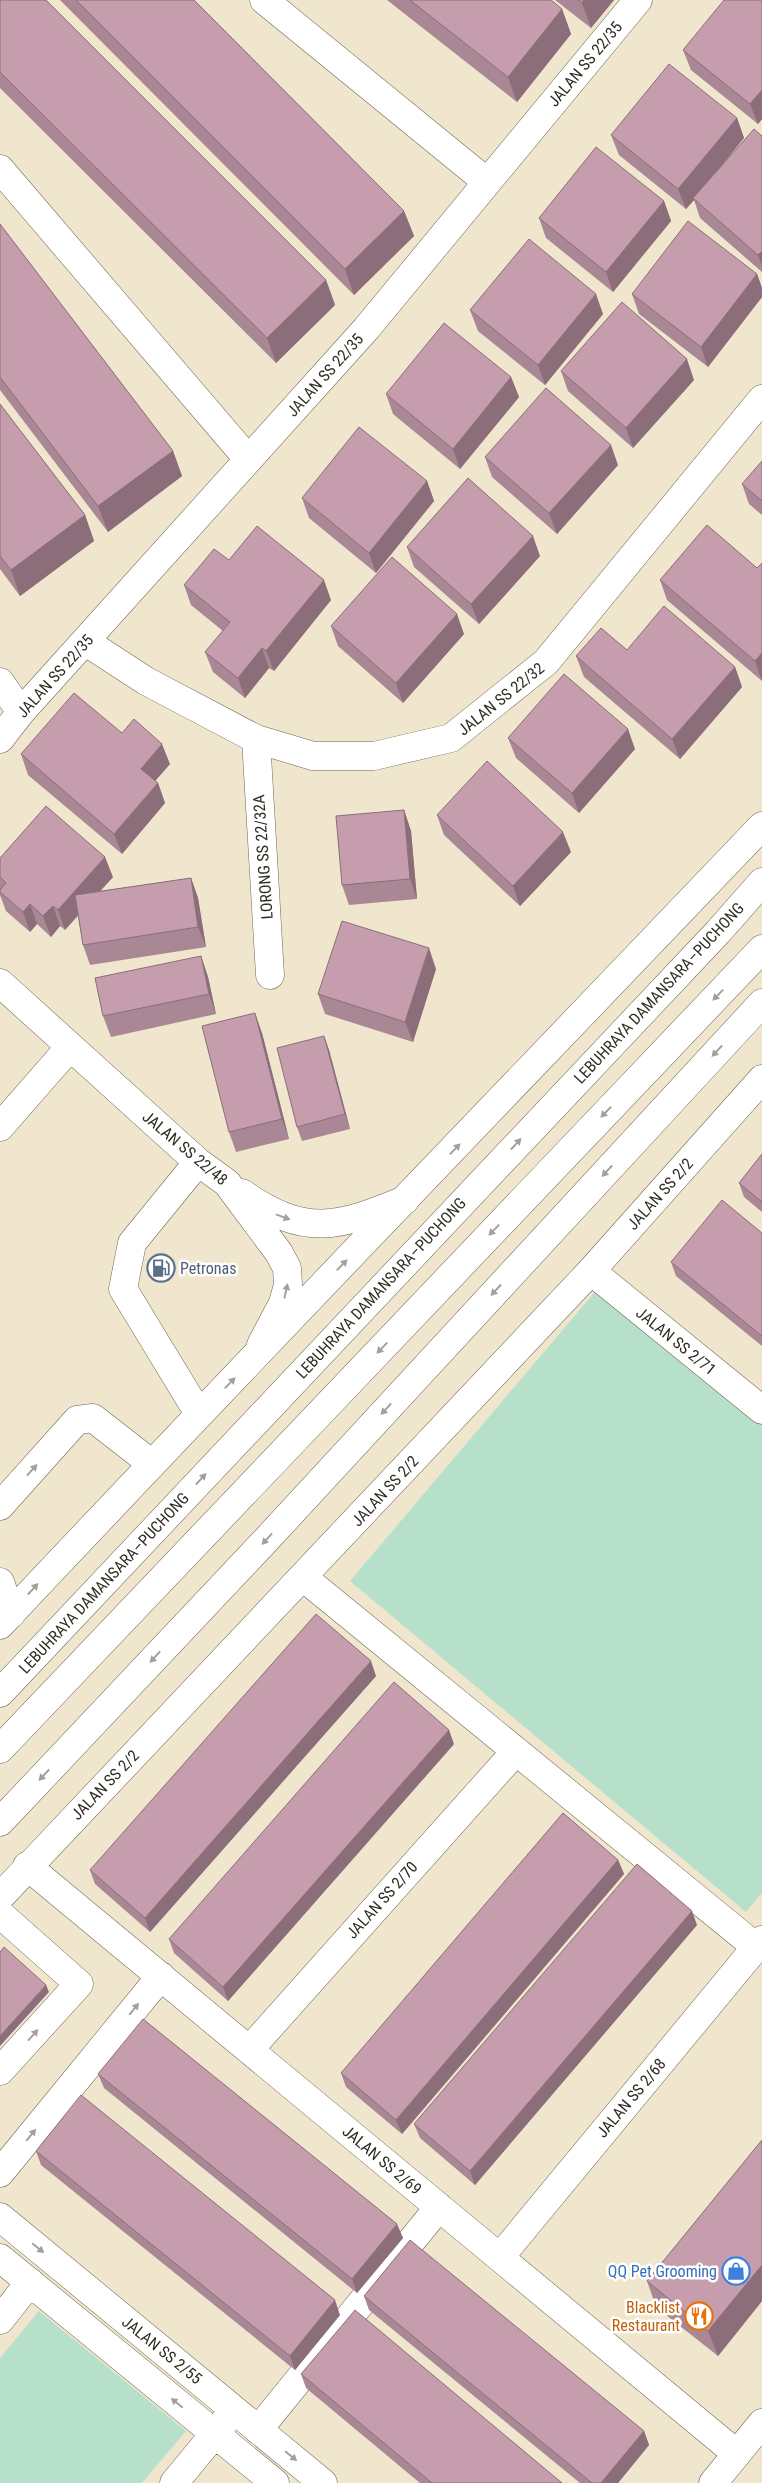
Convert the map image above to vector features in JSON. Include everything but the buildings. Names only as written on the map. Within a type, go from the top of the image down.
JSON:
[{"type":"main road","points":[[264,0],[487,182]]},
{"type":"main road","name":"JALAN SS 22/35","points":[[0,739],[22,712],[366,329],[638,0]]},
{"type":"main road","points":[[0,169],[248,459]]},
{"type":"main road","name":"JALAN SS 22/32","points":[[86,642],[146,681],[256,739],[312,756],[374,756],[451,738],[546,662],[762,398]]},
{"type":"main road","points":[[0,682],[22,712]]},
{"type":"main road","name":"LORONG SS 22/32A","points":[[256,739],[270,975]]},
{"type":"main road","points":[[5,1619],[258,1351],[406,1200],[762,826]]},
{"type":"main road","name":"LEBUHRAYA DAMANSARA–PUCHONG","points":[[0,1693],[718,932],[762,882]]},
{"type":"main road","points":[[0,1749],[757,954]]},
{"type":"main road","name":"JALAN SS 22/48","points":[[0,983],[69,1048],[198,1162],[227,1182],[279,1253],[287,1268],[288,1286],[283,1303],[258,1351]]},
{"type":"main road","points":[[0,1822],[267,1539],[762,1003]]},
{"type":"main road","points":[[0,1128],[69,1048]]},
{"type":"main road","name":"JALAN SS 2/2","points":[[0,1897],[304,1578],[591,1271],[762,1079]]},
{"type":"main road","points":[[198,1162],[132,1243],[124,1290],[199,1414]]},
{"type":"main road","points":[[227,1182],[258,1204],[281,1217],[309,1224],[344,1223],[406,1200]]},
{"type":"main road","name":"JALAN SS 2/71","points":[[591,1271],[762,1410]]},
{"type":"main road","points":[[0,1506],[77,1420],[84,1418],[93,1418],[152,1464]]},
{"type":"main road","points":[[304,1578],[516,1751],[759,1944]]},
{"type":"main road","points":[[0,1582],[5,1619]]},
{"type":"main road","name":"JALAN SS 2/70","points":[[249,2050],[516,1751]]},
{"type":"main road","name":"JALAN SS 2/69","points":[[28,1866],[737,2454]]},
{"type":"main road","points":[[0,1914],[79,1984],[0,2071]]},
{"type":"main road","name":"JALAN SS 2/68","points":[[500,2257],[759,1944]]},
{"type":"main road","points":[[0,2173],[161,1976]]},
{"type":"main road","points":[[258,2430],[439,2207]]},
{"type":"main road","name":"JALAN SS 2/55","points":[[0,2217],[323,2483]]},
{"type":"main road","name":"JALAN SS 2/55","points":[[0,2258],[275,2483]]},
{"type":"main road","points":[[0,2320],[30,2282]]},
{"type":"main road","points":[[174,2483],[234,2410]]},
{"type":"main road","points":[[713,2483],[762,2423]]},
{"type":"green space","points":[[599,1287],[762,1424],[762,1893],[746,1912],[350,1581]]},
{"type":"green space","points":[[39,2311],[186,2431],[142,2483],[0,2483],[0,2358]]},
{"type":"place","name":"Petronas","points":[[161,1268]]},
{"type":"place","name":"QQ Pet Grooming","points":[[736,2271]]},
{"type":"place","name":"Blacklist Restaurant","points":[[699,2316]]}]
